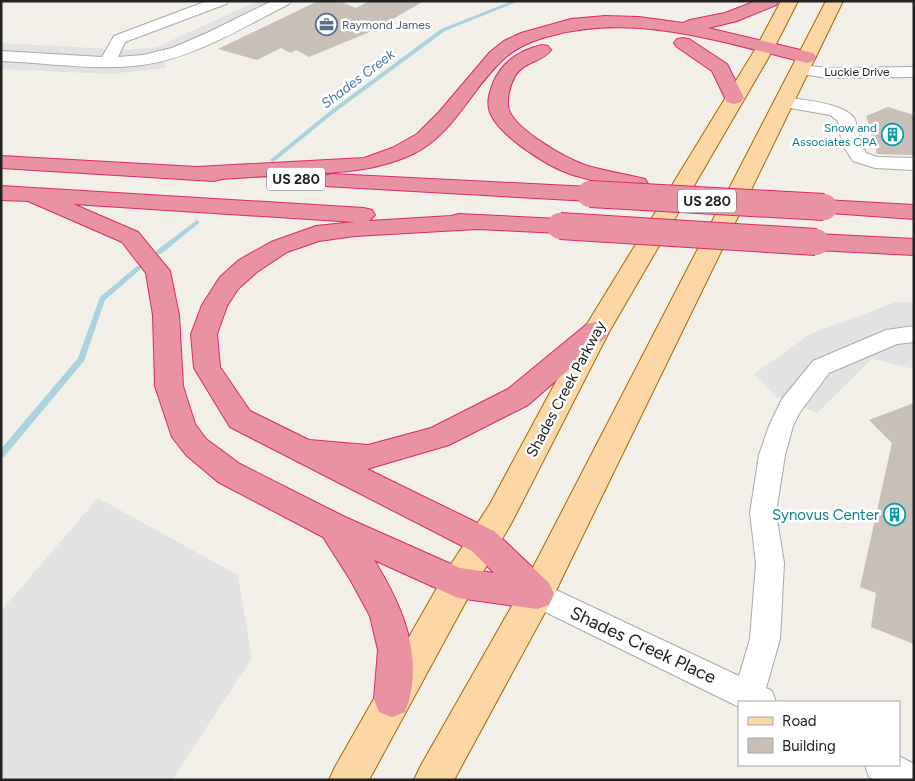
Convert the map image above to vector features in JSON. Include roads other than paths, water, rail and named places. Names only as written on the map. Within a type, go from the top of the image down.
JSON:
[{"type":"highway","points":[[196,174],[364,164],[387,158],[412,147],[442,121],[496,56],[518,40],[552,28],[590,22],[632,22],[670,26],[711,23],[740,16],[770,1]]},
{"type":"highway","points":[[670,26],[762,53],[804,63]]},
{"type":"highway","points":[[762,53],[624,37],[573,41],[548,47],[518,61],[506,75],[498,96],[499,110],[506,122],[528,142],[567,165],[605,178],[637,184],[827,200],[914,198]]},
{"type":"highway","points":[[683,43],[720,68],[734,98]]},
{"type":"highway","name":"US 280","points":[[1,162],[590,194],[827,200],[914,212]]},
{"type":"highway","name":"US 280","points":[[1,193],[914,247]]},
{"type":"highway","points":[[32,195],[130,237],[158,270],[166,315],[169,386],[182,429],[196,447],[229,473],[334,527],[458,583],[537,594]]},
{"type":"highway","points":[[477,222],[316,234],[278,247],[262,256],[229,283],[215,305],[204,334],[207,368],[240,418],[483,541],[537,594]]},
{"type":"highway","points":[[305,452],[368,457],[439,437],[518,397],[596,331]]},
{"type":"highway","points":[[334,527],[376,592],[388,621],[395,651],[392,699]]},
{"type":"main road","name":"Shades Creek Parkway","points":[[348,780],[458,583],[501,513],[596,331],[762,53],[790,1]]},
{"type":"main road","points":[[433,780],[537,594],[835,1]]},
{"type":"street","points":[[108,61],[119,39],[221,1]]},
{"type":"street","points":[[1,56],[108,61],[144,59],[189,46],[284,1]]},
{"type":"street","name":"Luckie Drive","points":[[804,63],[828,74],[914,72]]},
{"type":"street","points":[[785,102],[835,111],[846,120],[851,144],[859,157],[876,162],[914,164]]},
{"type":"street","name":"Shades Creek Place","points":[[537,594],[755,699],[765,639],[770,563],[763,513],[772,455],[781,426],[791,406],[821,367],[894,336],[914,334]]},
{"type":"street","points":[[883,766],[912,780]]},
{"type":"waterway","name":"Shades Creek","points":[[273,160],[332,112],[443,30],[517,1]]},
{"type":"waterway","name":"Shades Creek","points":[[159,252],[197,222]]},
{"type":"waterway","name":"Shades Creek","points":[[1,455],[81,359],[102,299],[139,268]]},
{"type":"place","name":"Raymond James","points":[[326,25]]},
{"type":"place","name":"Snow and Associates CPA","points":[[893,135]]},
{"type":"place","name":"Synovus Center","points":[[895,515]]}]
